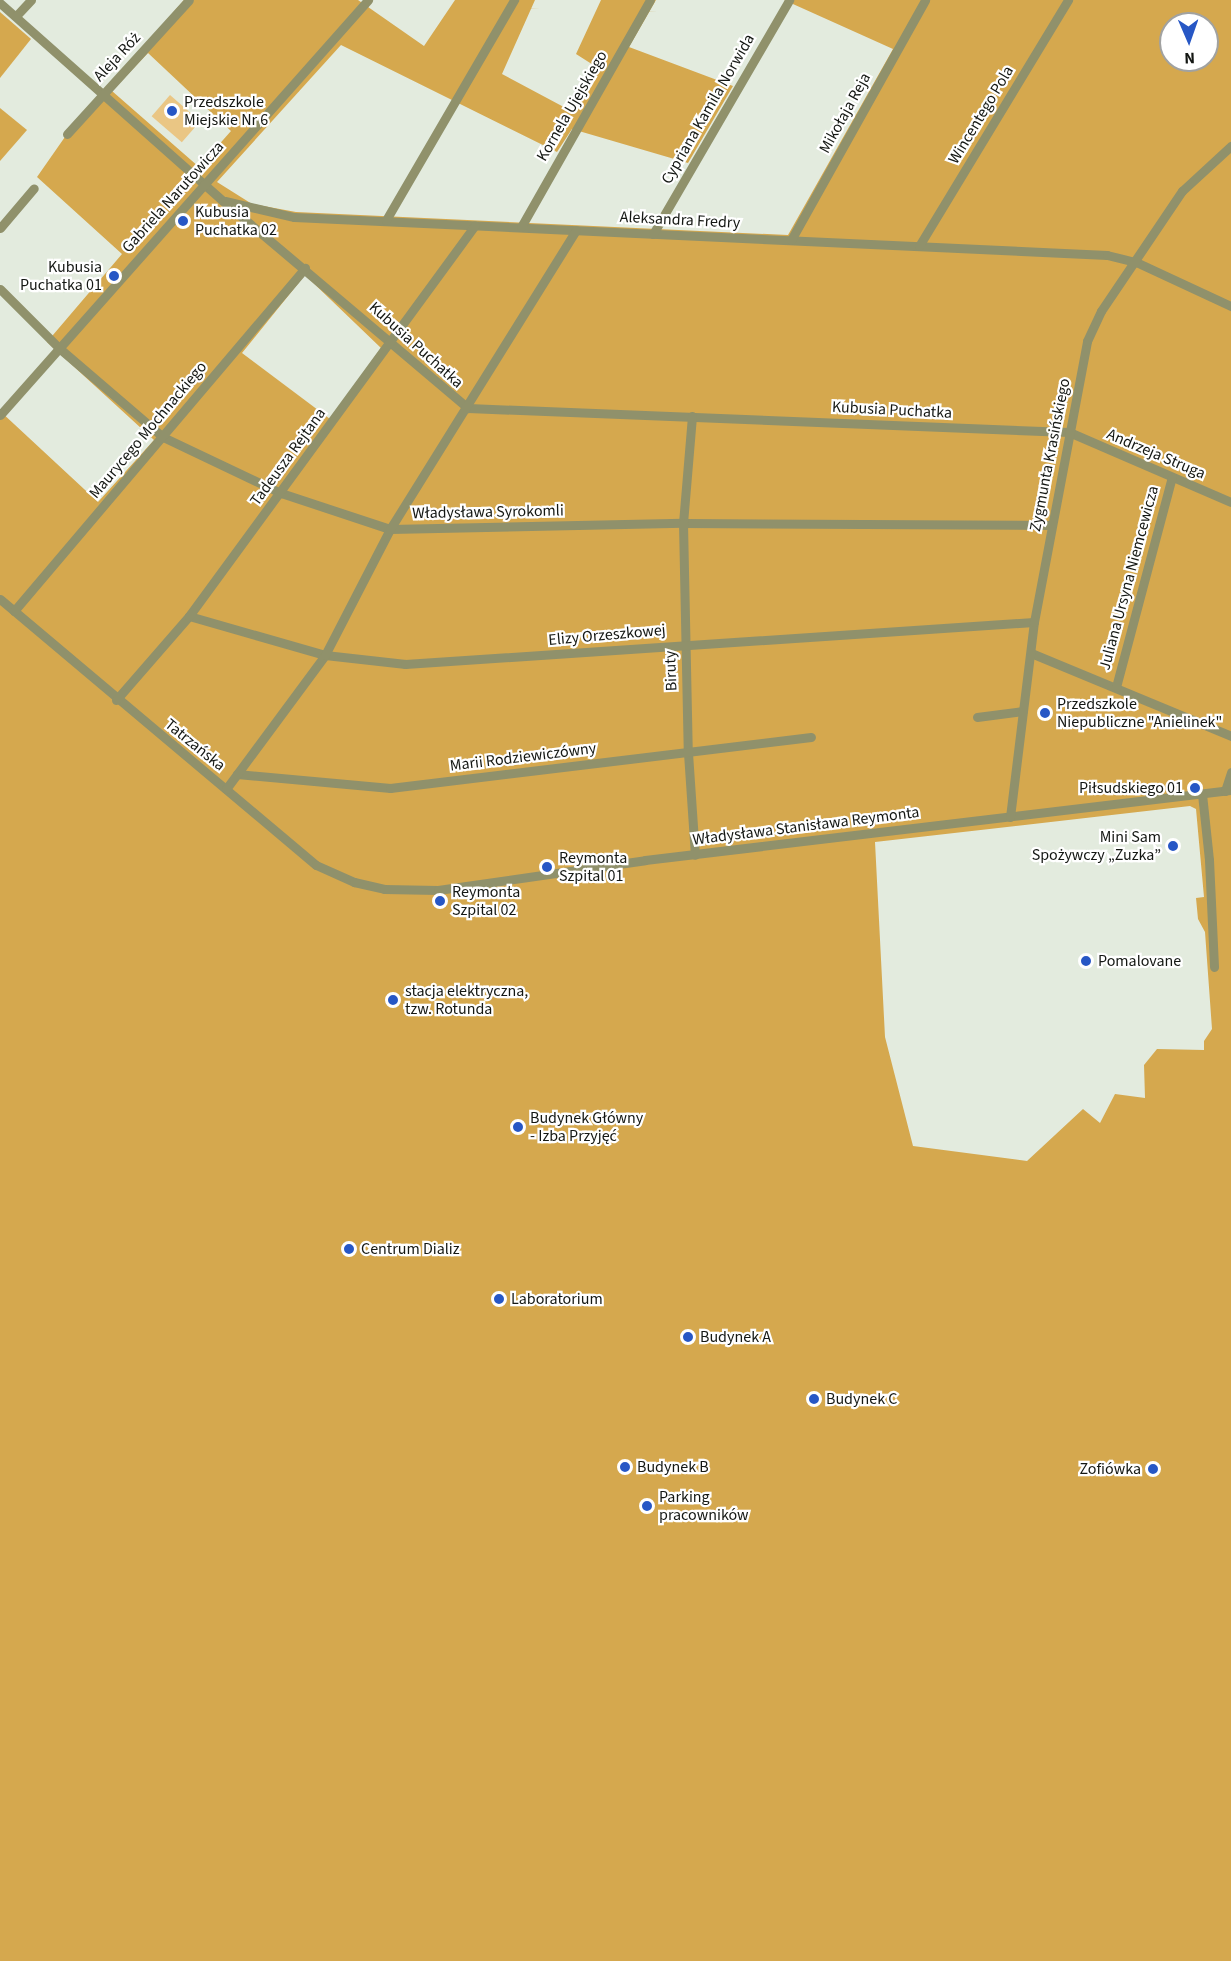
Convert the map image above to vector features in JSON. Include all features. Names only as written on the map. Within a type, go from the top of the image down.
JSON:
[{"type":"street","points":[[16,16],[31,0]]},
{"type":"street","name":"Aleja Róż","points":[[67,134],[189,0]]},
{"type":"street","name":"Gabriela Narutowicza","points":[[0,415],[368,0]]},
{"type":"street","points":[[386,220],[514,0]]},
{"type":"street","name":"Kornela Ujejskiego","points":[[521,227],[650,0]]},
{"type":"street","name":"Cypriana Kamila Norwida","points":[[653,234],[789,0]]},
{"type":"street","name":"Mikołaja Reja","points":[[791,240],[926,0]]},
{"type":"street","name":"Wincentego Pola","points":[[919,246],[1068,0]]},
{"type":"street","name":"Kubusia Puchatka","points":[[0,3],[105,92],[223,201],[468,408],[1069,432]]},
{"type":"street","name":"Zygmunta Krasińskiego","points":[[1010,817],[1034,622],[1087,341],[1101,311],[1182,191],[1231,146]]},
{"type":"street","points":[[0,228],[34,188]]},
{"type":"street","name":"Aleksandra Fredry","points":[[223,201],[294,217],[1107,255],[1136,262],[1231,306]]},
{"type":"street","name":"Tadeusza Rejtana","points":[[116,700],[189,616],[475,225]]},
{"type":"street","points":[[226,789],[325,655],[390,529],[468,408],[576,230]]},
{"type":"street","name":"Maurycego Mochnackiego","points":[[14,611],[305,268]]},
{"type":"street","name":"Władysława Syrokomli","points":[[0,289],[59,348],[163,437],[281,493],[390,529],[682,523],[1052,525]]},
{"type":"street","name":"Biruty","points":[[692,416],[682,523],[688,753],[696,855]]},
{"type":"street","name":"Andrzeja Struga","points":[[1069,432],[1231,502]]},
{"type":"street","name":"Juliana Ursyna Niemcewicza","points":[[1116,687],[1172,477]]},
{"type":"street","name":"Tatrzańska","points":[[0,599],[116,700],[316,865],[354,882],[384,889]]},
{"type":"street","name":"Elizy Orzeszkowej","points":[[189,616],[325,655],[405,664],[685,643],[1034,622]]},
{"type":"street","points":[[1031,653],[1231,736]]},
{"type":"street","points":[[977,717],[1023,711]]},
{"type":"street","name":"Marii Rodziewiczówny","points":[[237,774],[390,788],[811,737]]},
{"type":"street","points":[[1228,791],[1231,772]]},
{"type":"street","name":"Władysława Stanisława Reymonta","points":[[384,889],[438,890],[696,855],[1228,791]]},
{"type":"street","points":[[1202,794],[1209,860],[1214,967]]},
{"type":"shaded area","points":[[184,0],[358,0],[424,46],[455,0],[535,0],[502,74],[575,113],[598,68],[576,54],[601,0],[656,0],[629,47],[733,86],[688,163],[572,129],[557,152],[341,45],[217,182],[252,204],[296,212],[788,235],[893,49],[784,0],[1231,0],[1231,1961],[0,1961],[0,411],[98,502],[154,440],[47,342],[122,254],[37,177],[67,134]],"holes":[[[148,53],[231,131],[199,167],[112,91]],[[305,275],[381,348],[330,419],[242,353]],[[1190,806],[1196,809],[1204,897],[1196,898],[1198,919],[1205,932],[1212,1029],[1204,1041],[1204,1050],[1157,1049],[1144,1065],[1145,1098],[1115,1094],[1100,1123],[1083,1109],[1027,1161],[913,1146],[885,1037],[875,842]]]},
{"type":"shaded area","points":[[0,12],[31,39],[0,78]]},
{"type":"shaded area","points":[[170,95],[200,121],[182,142],[152,116]]},
{"type":"shaded area","points":[[0,108],[27,130],[0,161]]},
{"type":"place","name":"Przedszkole Miejskie Nr 6","points":[[172,111]]},
{"type":"place","name":"Kubusia Puchatka 02","points":[[183,221]]},
{"type":"place","name":"Kubusia Puchatka 01","points":[[114,276]]},
{"type":"place","name":"Przedszkole Niepubliczne \"Anielinek\"","points":[[1045,713]]},
{"type":"place","name":"Piłsudskiego 01","points":[[1195,788]]},
{"type":"place","name":"Mini Sam Spożywczy „Zuzka”","points":[[1173,846]]},
{"type":"place","name":"Reymonta Szpital 01","points":[[547,867]]},
{"type":"place","name":"Reymonta Szpital 02","points":[[440,901]]},
{"type":"place","name":"Pomalovane","points":[[1086,961]]},
{"type":"place","name":"stacja elektryczna, tzw. Rotunda","points":[[393,1000]]},
{"type":"place","name":"Budynek Główny - Izba Przyjęć","points":[[518,1127]]},
{"type":"place","name":"Centrum Dializ","points":[[349,1249]]},
{"type":"place","name":"Laboratorium","points":[[499,1299]]},
{"type":"place","name":"Budynek A","points":[[688,1337]]},
{"type":"place","name":"Budynek C","points":[[814,1399]]},
{"type":"place","name":"Budynek B","points":[[625,1467]]},
{"type":"place","name":"Zofiówka","points":[[1153,1469]]},
{"type":"place","name":"Parking pracowników","points":[[647,1506]]}]
